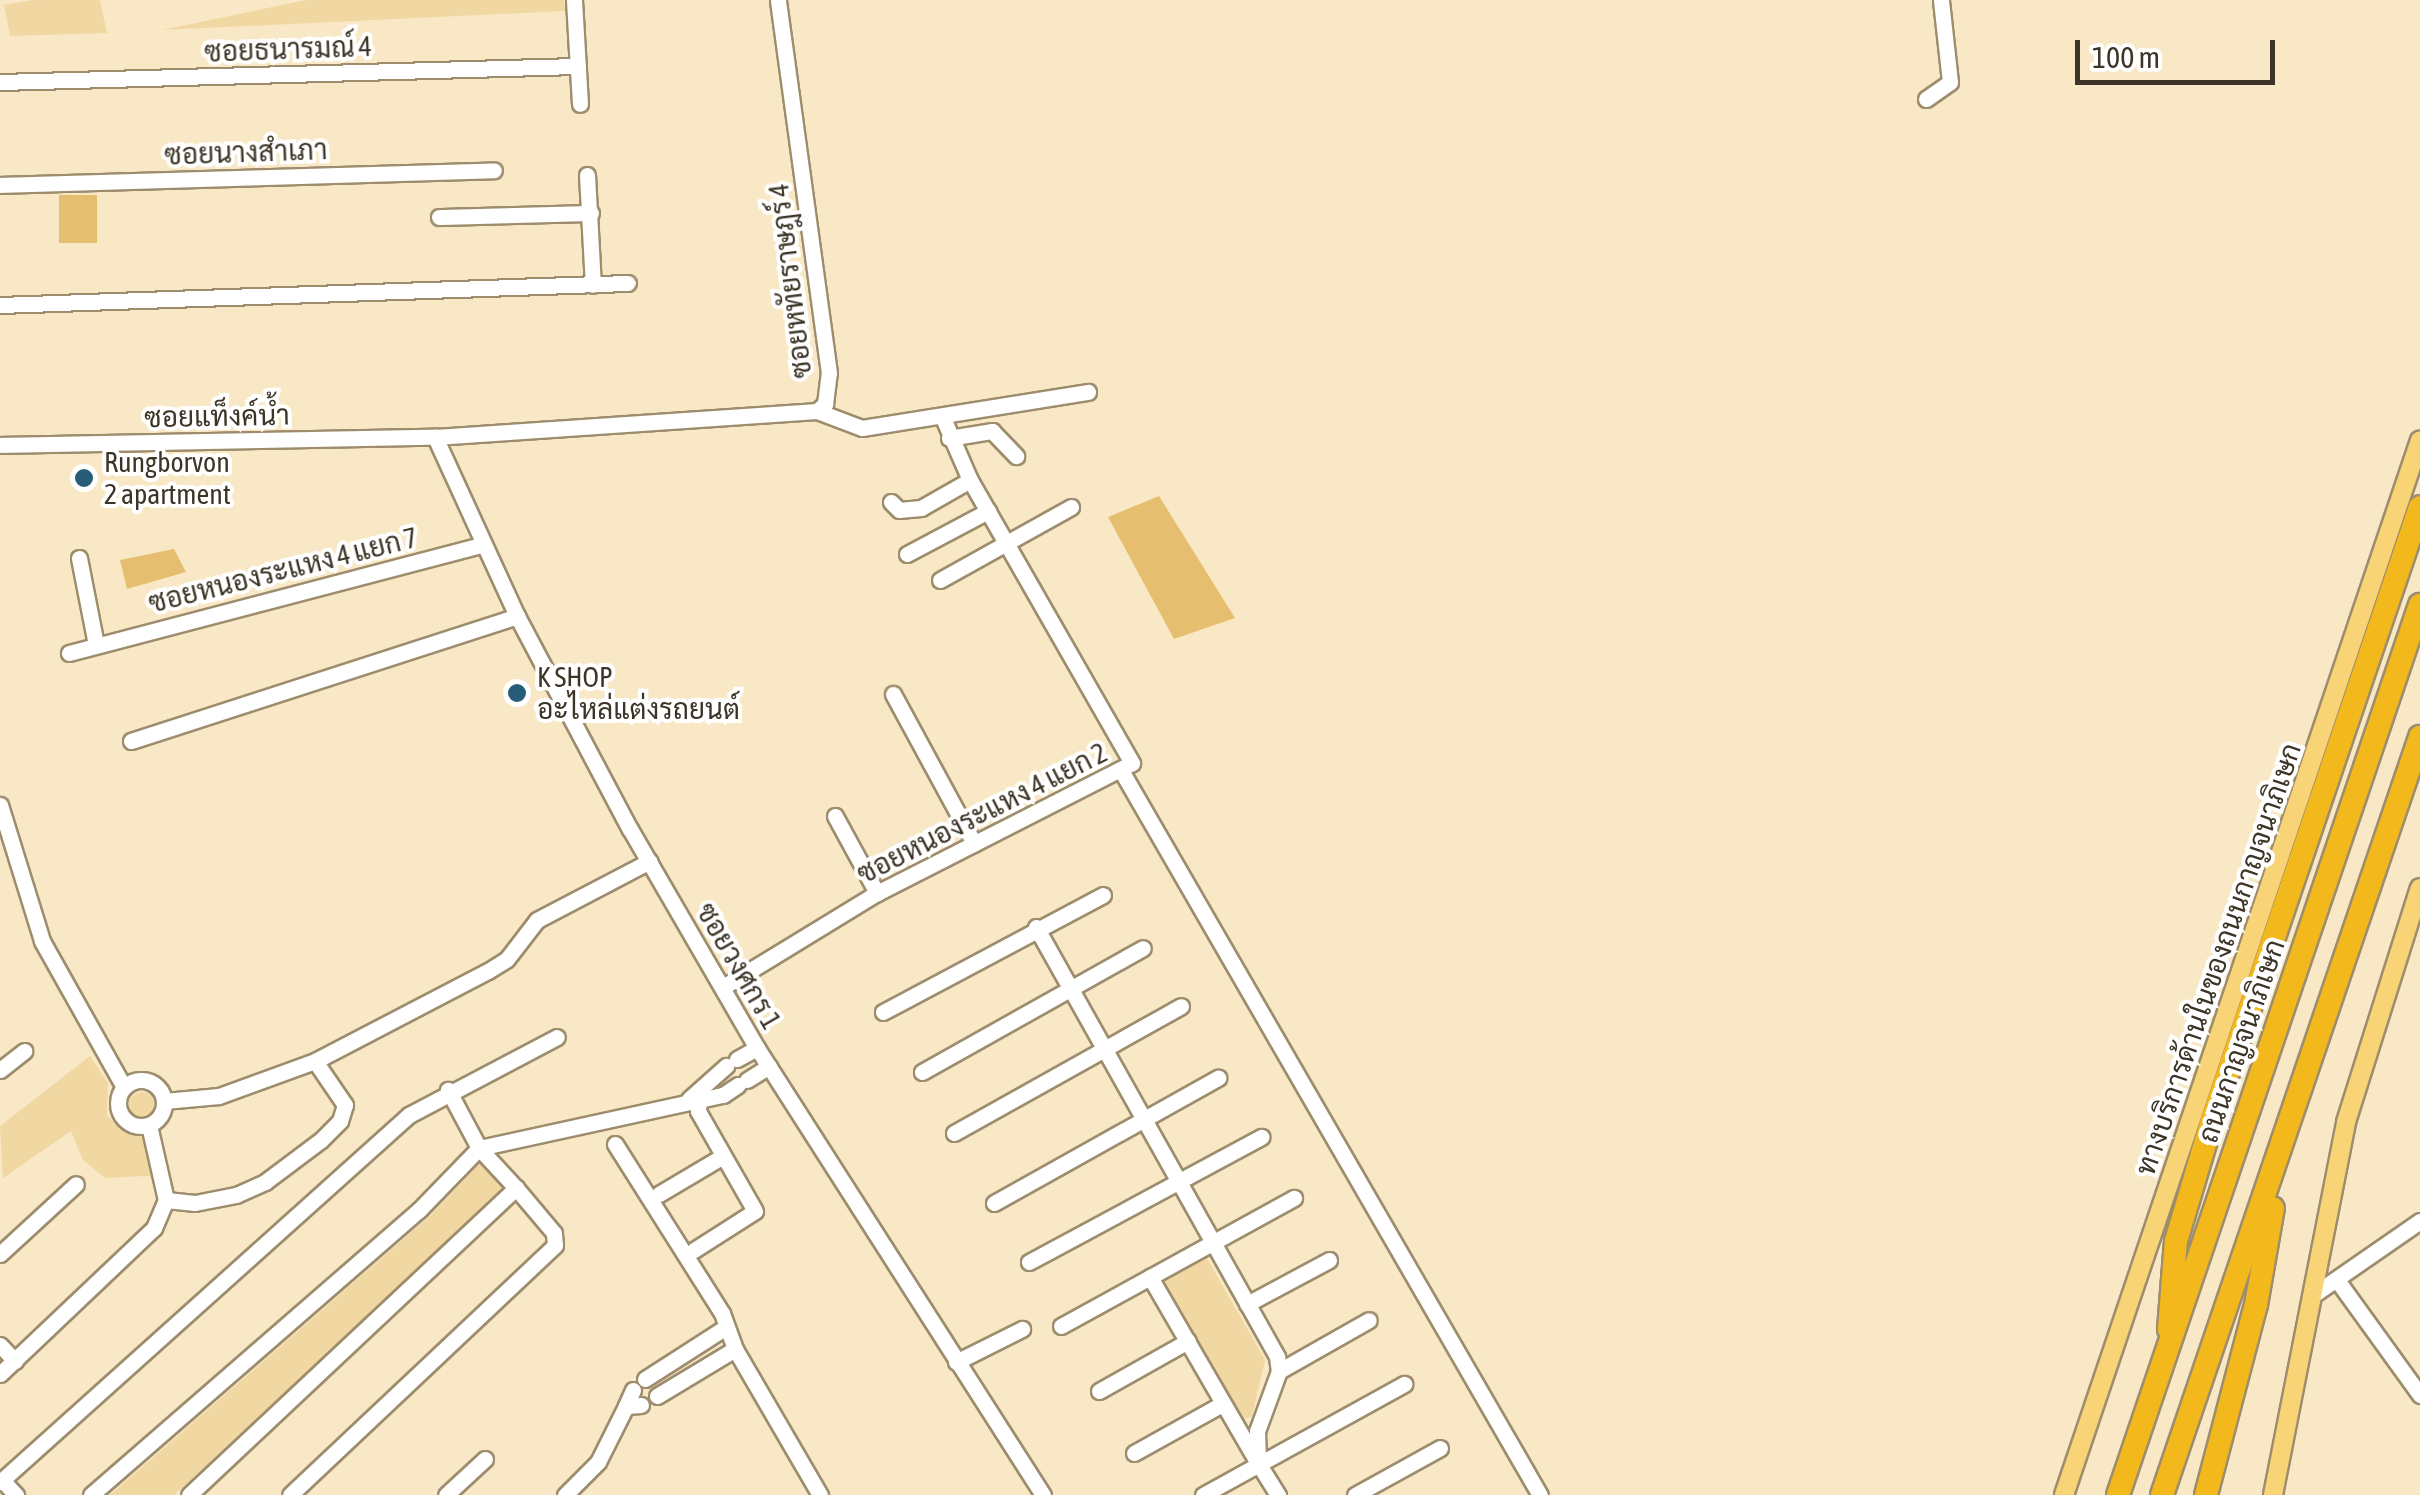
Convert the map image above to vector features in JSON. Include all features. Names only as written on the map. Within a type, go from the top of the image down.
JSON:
[{"type":"highway","points":[[2169,1346],[2176,1241],[2420,507]]},
{"type":"highway","name":"ถนนกาญจนาภิเษก","points":[[2118,1495],[2420,606]]},
{"type":"highway","points":[[2324,790],[2396,675]]},
{"type":"highway","points":[[2162,1495],[2420,736]]},
{"type":"highway","points":[[2206,1495],[2256,1305],[2284,1141]]},
{"type":"main road","name":"ทางบริการด้านในของถนนกาญจนาภิเษก","points":[[2066,1488],[2420,440]]},
{"type":"main road","points":[[2273,1495],[2346,1122],[2420,888]]},
{"type":"street","points":[[574,0],[580,104]]},
{"type":"street","name":"ซอยหทัยราษฎร์ 4","points":[[435,438],[817,411],[825,404],[829,373],[778,0]]},
{"type":"street","points":[[1926,99],[1950,82],[1940,0]]},
{"type":"street","name":"ซอยธนารมณ์ 4","points":[[0,82],[578,66]]},
{"type":"street","name":"ซอยนางสำเภา","points":[[0,184],[494,170]]},
{"type":"street","points":[[587,175],[594,284]]},
{"type":"street","points":[[439,218],[592,213]]},
{"type":"street","points":[[0,305],[628,283]]},
{"type":"street","points":[[817,411],[862,428],[1088,392]]},
{"type":"street","name":"ซอยหนองระแหง 4 แยก 2","points":[[723,987],[877,893],[1122,772],[1132,762],[1130,752],[970,480],[943,418]]},
{"type":"street","points":[[949,438],[992,430],[1016,456]]},
{"type":"street","name":"ซอยแท็งค์น้ำ","points":[[0,445],[435,438]]},
{"type":"street","name":"ซอยวงศกร 1","points":[[435,438],[516,616],[650,861],[757,1048],[1035,1493]]},
{"type":"street","points":[[891,502],[899,510],[922,508],[970,480]]},
{"type":"street","points":[[940,580],[1071,507]]},
{"type":"street","points":[[907,554],[988,511]]},
{"type":"street","name":"ซอยหนองระแหง 4 แยก 7","points":[[69,654],[482,544]]},
{"type":"street","points":[[79,558],[96,645]]},
{"type":"street","points":[[132,741],[516,616]]},
{"type":"street","points":[[893,694],[974,843]]},
{"type":"street","points":[[1122,772],[1540,1495]]},
{"type":"street","points":[[0,805],[42,941],[124,1088]]},
{"type":"street","points":[[835,816],[877,893]]},
{"type":"street","points":[[164,1100],[219,1096],[315,1061],[488,970],[506,959],[537,920],[650,861]]},
{"type":"street","points":[[883,1012],[1036,927],[1104,895]]},
{"type":"street","points":[[1036,927],[1140,1121],[1247,1304],[1279,1371]]},
{"type":"street","points":[[922,1072],[1143,948]]},
{"type":"street","points":[[954,1133],[1181,1006]]},
{"type":"street","points":[[16,1495],[1,1481],[409,1115],[448,1090],[558,1037]]},
{"type":"street","points":[[694,1098],[732,1063],[757,1048]]},
{"type":"street","points":[[0,1070],[24,1051]]},
{"type":"street","points":[[166,1200],[195,1204],[236,1195],[265,1182],[322,1140],[340,1122],[345,1104],[315,1061]]},
{"type":"street","points":[[91,1495],[419,1210],[480,1148],[694,1098],[742,1083],[769,1066]]},
{"type":"street","points":[[994,1202],[1218,1078]]},
{"type":"street","points":[[124,1088],[151,1083],[164,1100]]},
{"type":"street","points":[[124,1088],[117,1102],[121,1116],[134,1126],[149,1125]]},
{"type":"street","points":[[290,1495],[554,1246],[554,1233],[480,1148],[448,1090]]},
{"type":"street","points":[[694,1098],[755,1211],[694,1250]]},
{"type":"street","points":[[0,1374],[136,1251],[166,1200],[149,1125],[164,1100]]},
{"type":"street","points":[[1030,1262],[1261,1137]]},
{"type":"street","points":[[615,1144],[726,1327],[820,1495]]},
{"type":"street","points":[[659,1194],[723,1156]]},
{"type":"street","points":[[0,1254],[76,1184]]},
{"type":"street","points":[[189,1495],[516,1188]]},
{"type":"street","points":[[1062,1326],[1294,1198]]},
{"type":"street","points":[[2314,1295],[2420,1221]]},
{"type":"street","points":[[1247,1304],[1329,1260]]},
{"type":"street","points":[[1150,1278],[1278,1495]]},
{"type":"street","points":[[2337,1280],[2420,1395]]},
{"type":"street","points":[[1258,1463],[1257,1431],[1279,1371],[1369,1320]]},
{"type":"street","points":[[565,1495],[598,1462],[636,1395],[726,1327]]},
{"type":"street","points":[[956,1362],[1022,1328]]},
{"type":"street","points":[[1099,1391],[1188,1341]]},
{"type":"street","points":[[0,1345],[15,1361]]},
{"type":"street","points":[[657,1396],[735,1349]]},
{"type":"street","points":[[1202,1495],[1404,1384]]},
{"type":"street","points":[[1134,1452],[1222,1404]]},
{"type":"street","points":[[1356,1495],[1440,1448]]},
{"type":"street","points":[[446,1495],[485,1459]]},
{"type":"street","points":[[2051,1495],[2066,1488]]},
{"type":"shaded area","points":[[33,0],[100,0],[107,33],[10,36],[4,5]]},
{"type":"shaded area","points":[[306,0],[564,0],[565,11],[162,30]]},
{"type":"shaded area","points":[[59,195],[97,195],[97,243],[59,243]]},
{"type":"shaded area","points":[[1159,496],[1235,618],[1174,639],[1108,517]]},
{"type":"shaded area","points":[[174,549],[186,572],[127,589],[120,560]]},
{"type":"shaded area","points":[[90,1056],[108,1083],[107,1115],[120,1129],[154,1130],[166,1175],[105,1178],[83,1160],[71,1131],[3,1178],[0,1126]]},
{"type":"shaded area","points":[[142,1092],[151,1096],[155,1105],[151,1114],[142,1118],[133,1114],[129,1105],[133,1096]]},
{"type":"shaded area","points":[[481,1162],[510,1188],[174,1495],[110,1495],[431,1215]]},
{"type":"shaded area","points":[[1205,1255],[1265,1360],[1252,1416],[1241,1420],[1160,1281]]},
{"type":"place","name":"Rungborvon 2 apartment","points":[[84,478]]},
{"type":"place","name":"K SHOP อะไหล่แต่งรถยนต์","points":[[517,693]]}]
